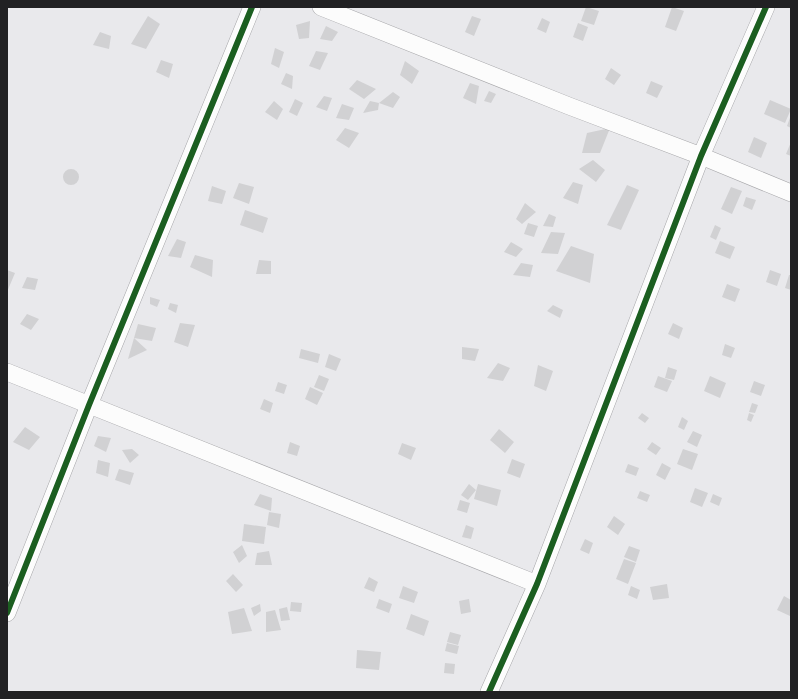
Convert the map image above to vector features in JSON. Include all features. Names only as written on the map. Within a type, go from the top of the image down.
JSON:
[{"type":"street","points":[[7,613],[89,405],[252,7]]},
{"type":"street","points":[[320,7],[569,106],[701,156],[791,193]]},
{"type":"street","points":[[489,692],[537,584],[701,156],[766,7]]},
{"type":"street","points":[[7,372],[537,584]]},
{"type":"building","points":[[586,7],[599,11],[594,25],[581,21]]},
{"type":"building","points":[[672,7],[684,11],[676,31],[665,27]]},
{"type":"building","points":[[148,16],[160,24],[146,49],[131,44]]},
{"type":"building","points":[[472,16],[481,19],[474,36],[465,32]]},
{"type":"building","points":[[542,18],[550,22],[546,33],[537,29]]},
{"type":"building","points":[[310,21],[309,38],[299,39],[296,25]]},
{"type":"building","points":[[578,23],[588,27],[583,41],[573,37]]},
{"type":"building","points":[[326,26],[338,32],[332,41],[320,39]]},
{"type":"building","points":[[100,32],[111,36],[109,49],[93,45]]},
{"type":"building","points":[[275,48],[284,52],[279,68],[271,64]]},
{"type":"building","points":[[316,51],[328,53],[320,70],[309,66]]},
{"type":"building","points":[[161,60],[173,64],[169,78],[156,72]]},
{"type":"building","points":[[405,61],[419,71],[412,84],[400,75]]},
{"type":"building","points":[[611,68],[621,75],[614,85],[605,79]]},
{"type":"building","points":[[286,73],[293,76],[292,89],[281,84]]},
{"type":"building","points":[[357,80],[376,89],[364,99],[349,89]]},
{"type":"building","points":[[651,81],[663,86],[657,98],[646,93]]},
{"type":"building","points":[[470,83],[479,86],[476,104],[463,98]]},
{"type":"building","points":[[489,91],[496,94],[491,103],[484,101]]},
{"type":"building","points":[[393,92],[400,97],[393,108],[379,103]]},
{"type":"building","points":[[324,96],[332,98],[327,111],[316,107]]},
{"type":"building","points":[[295,99],[303,103],[297,116],[289,112]]},
{"type":"building","points":[[770,100],[791,109],[785,123],[764,114]]},
{"type":"building","points":[[274,101],[283,109],[277,120],[265,112]]},
{"type":"building","points":[[370,101],[379,103],[378,110],[363,113]]},
{"type":"building","points":[[342,104],[354,108],[349,120],[336,118]]},
{"type":"building","points":[[791,115],[791,128],[787,126]]},
{"type":"building","points":[[345,128],[359,133],[349,148],[336,140]]},
{"type":"building","points":[[610,128],[600,153],[582,153],[587,133]]},
{"type":"building","points":[[754,137],[767,143],[761,158],[748,152]]},
{"type":"building","points":[[791,142],[791,156],[786,154]]},
{"type":"building","points":[[593,160],[605,170],[596,182],[579,169]]},
{"type":"building","points":[[71,169],[77,171],[79,177],[77,183],[71,185],[65,183],[63,177],[65,171]]},
{"type":"building","points":[[573,182],[583,185],[578,204],[563,198]]},
{"type":"building","points":[[239,183],[254,187],[249,204],[233,198]]},
{"type":"building","points":[[627,185],[639,190],[621,230],[607,225]]},
{"type":"building","points":[[212,186],[226,191],[222,204],[208,201]]},
{"type":"building","points":[[731,187],[742,191],[732,214],[721,209]]},
{"type":"building","points":[[746,197],[756,200],[752,210],[743,206]]},
{"type":"building","points":[[525,203],[536,212],[522,224],[516,219]]},
{"type":"building","points":[[245,210],[268,218],[263,233],[240,225]]},
{"type":"building","points":[[549,214],[556,217],[553,227],[543,226]]},
{"type":"building","points":[[528,223],[538,226],[534,237],[524,234]]},
{"type":"building","points":[[715,225],[721,228],[716,240],[710,237]]},
{"type":"building","points":[[551,232],[565,233],[558,254],[541,253]]},
{"type":"building","points":[[177,239],[186,242],[181,258],[168,256]]},
{"type":"building","points":[[720,241],[735,247],[730,259],[715,253]]},
{"type":"building","points":[[511,242],[523,249],[516,257],[504,252]]},
{"type":"building","points":[[571,246],[594,254],[590,283],[556,271]]},
{"type":"building","points":[[195,255],[213,260],[212,277],[190,267]]},
{"type":"building","points":[[259,260],[271,261],[271,274],[256,274]]},
{"type":"building","points":[[521,263],[533,265],[530,277],[513,275]]},
{"type":"building","points":[[7,270],[15,273],[7,292]]},
{"type":"building","points":[[770,270],[781,274],[777,286],[766,282]]},
{"type":"building","points":[[789,275],[791,275],[791,290],[785,288]]},
{"type":"building","points":[[27,277],[38,279],[35,290],[22,288]]},
{"type":"building","points":[[727,284],[740,289],[735,302],[722,297]]},
{"type":"building","points":[[150,297],[160,300],[157,307],[150,304]]},
{"type":"building","points":[[170,303],[178,305],[176,313],[168,309]]},
{"type":"building","points":[[553,305],[563,310],[560,318],[547,311]]},
{"type":"building","points":[[27,314],[39,319],[31,330],[20,324]]},
{"type":"building","points":[[180,323],[195,325],[188,347],[174,342]]},
{"type":"building","points":[[673,323],[683,328],[679,339],[668,334]]},
{"type":"building","points":[[138,324],[156,328],[152,341],[134,338]]},
{"type":"building","points":[[134,338],[147,350],[128,359]]},
{"type":"building","points":[[725,344],[735,348],[731,358],[722,355]]},
{"type":"building","points":[[462,347],[479,349],[475,361],[462,359]]},
{"type":"building","points":[[301,349],[320,354],[318,363],[299,358]]},
{"type":"building","points":[[329,354],[341,359],[336,371],[325,367]]},
{"type":"building","points":[[498,363],[510,368],[503,381],[487,378]]},
{"type":"building","points":[[538,365],[553,371],[546,391],[534,386]]},
{"type":"building","points":[[668,367],[677,370],[674,380],[665,378]]},
{"type":"building","points":[[319,375],[329,379],[324,391],[314,387]]},
{"type":"building","points":[[658,376],[672,381],[667,392],[654,387]]},
{"type":"building","points":[[710,376],[726,383],[720,398],[704,391]]},
{"type":"building","points":[[754,381],[765,385],[761,396],[750,392]]},
{"type":"building","points":[[278,382],[287,385],[284,394],[275,391]]},
{"type":"building","points":[[310,387],[323,393],[317,405],[305,399]]},
{"type":"building","points":[[264,399],[273,403],[270,413],[260,409]]},
{"type":"building","points":[[752,403],[758,405],[755,413],[749,412]]},
{"type":"building","points":[[642,413],[649,418],[645,423],[638,418]]},
{"type":"building","points":[[749,413],[754,415],[751,422],[747,420]]},
{"type":"building","points":[[682,417],[688,421],[684,430],[678,427]]},
{"type":"building","points":[[25,427],[40,437],[29,450],[13,442]]},
{"type":"building","points":[[499,429],[514,442],[505,453],[490,440]]},
{"type":"building","points":[[693,431],[702,435],[697,447],[687,442]]},
{"type":"building","points":[[98,436],[111,438],[106,452],[94,446]]},
{"type":"building","points":[[290,442],[300,446],[297,456],[287,453]]},
{"type":"building","points":[[652,442],[661,448],[656,455],[647,449]]},
{"type":"building","points":[[402,443],[416,448],[411,460],[398,454]]},
{"type":"building","points":[[132,449],[139,455],[130,463],[122,450]]},
{"type":"building","points":[[683,449],[698,454],[692,470],[677,464]]},
{"type":"building","points":[[512,459],[525,464],[520,478],[507,473]]},
{"type":"building","points":[[98,460],[110,463],[108,477],[96,473]]},
{"type":"building","points":[[662,463],[671,468],[665,480],[656,475]]},
{"type":"building","points":[[628,464],[639,468],[636,476],[625,472]]},
{"type":"building","points":[[119,469],[134,473],[130,485],[115,480]]},
{"type":"building","points":[[469,484],[476,490],[468,500],[461,495]]},
{"type":"building","points":[[478,484],[501,490],[497,506],[474,499]]},
{"type":"building","points":[[695,488],[708,493],[702,507],[690,502]]},
{"type":"building","points":[[640,491],[650,495],[647,502],[637,498]]},
{"type":"building","points":[[260,494],[272,498],[271,511],[254,505]]},
{"type":"building","points":[[713,494],[722,498],[719,506],[710,502]]},
{"type":"building","points":[[460,500],[470,503],[467,513],[457,510]]},
{"type":"building","points":[[269,512],[281,514],[279,528],[267,525]]},
{"type":"building","points":[[614,516],[625,524],[618,535],[607,527]]},
{"type":"building","points":[[244,524],[266,527],[264,544],[242,541]]},
{"type":"building","points":[[466,525],[474,528],[471,539],[462,537]]},
{"type":"building","points":[[585,539],[593,543],[589,554],[580,550]]},
{"type":"building","points":[[242,545],[247,556],[239,563],[233,552]]},
{"type":"building","points":[[629,546],[640,550],[636,562],[624,557]]},
{"type":"building","points":[[269,551],[272,565],[255,565],[257,553]]},
{"type":"building","points":[[624,559],[636,563],[628,584],[616,579]]},
{"type":"building","points":[[233,574],[243,585],[236,592],[226,581]]},
{"type":"building","points":[[369,577],[378,582],[374,592],[364,588]]},
{"type":"building","points":[[667,584],[669,598],[653,600],[650,587]]},
{"type":"building","points":[[403,586],[418,592],[414,603],[399,598]]},
{"type":"building","points":[[631,586],[640,590],[637,599],[628,595]]},
{"type":"building","points":[[784,596],[791,600],[790,616],[777,610]]},
{"type":"building","points":[[379,599],[392,604],[389,613],[376,608]]},
{"type":"building","points":[[469,599],[471,612],[461,614],[459,601]]},
{"type":"building","points":[[291,602],[302,603],[301,612],[290,611]]},
{"type":"building","points":[[260,604],[261,611],[254,616],[251,608]]},
{"type":"building","points":[[287,607],[290,620],[281,621],[279,609]]},
{"type":"building","points":[[244,608],[252,631],[232,634],[228,612]]},
{"type":"building","points":[[275,610],[281,630],[266,632],[266,612]]},
{"type":"building","points":[[411,614],[429,621],[424,636],[406,629]]},
{"type":"building","points":[[450,632],[461,635],[458,645],[447,642]]},
{"type":"building","points":[[447,643],[459,646],[457,654],[445,651]]},
{"type":"building","points":[[357,650],[381,652],[379,670],[356,668]]},
{"type":"building","points":[[445,663],[455,664],[454,674],[444,673]]},
{"type":"cycle path","points":[[7,613],[89,405],[252,7]]},
{"type":"cycle path","points":[[489,692],[537,584],[701,156],[766,7]]}]
